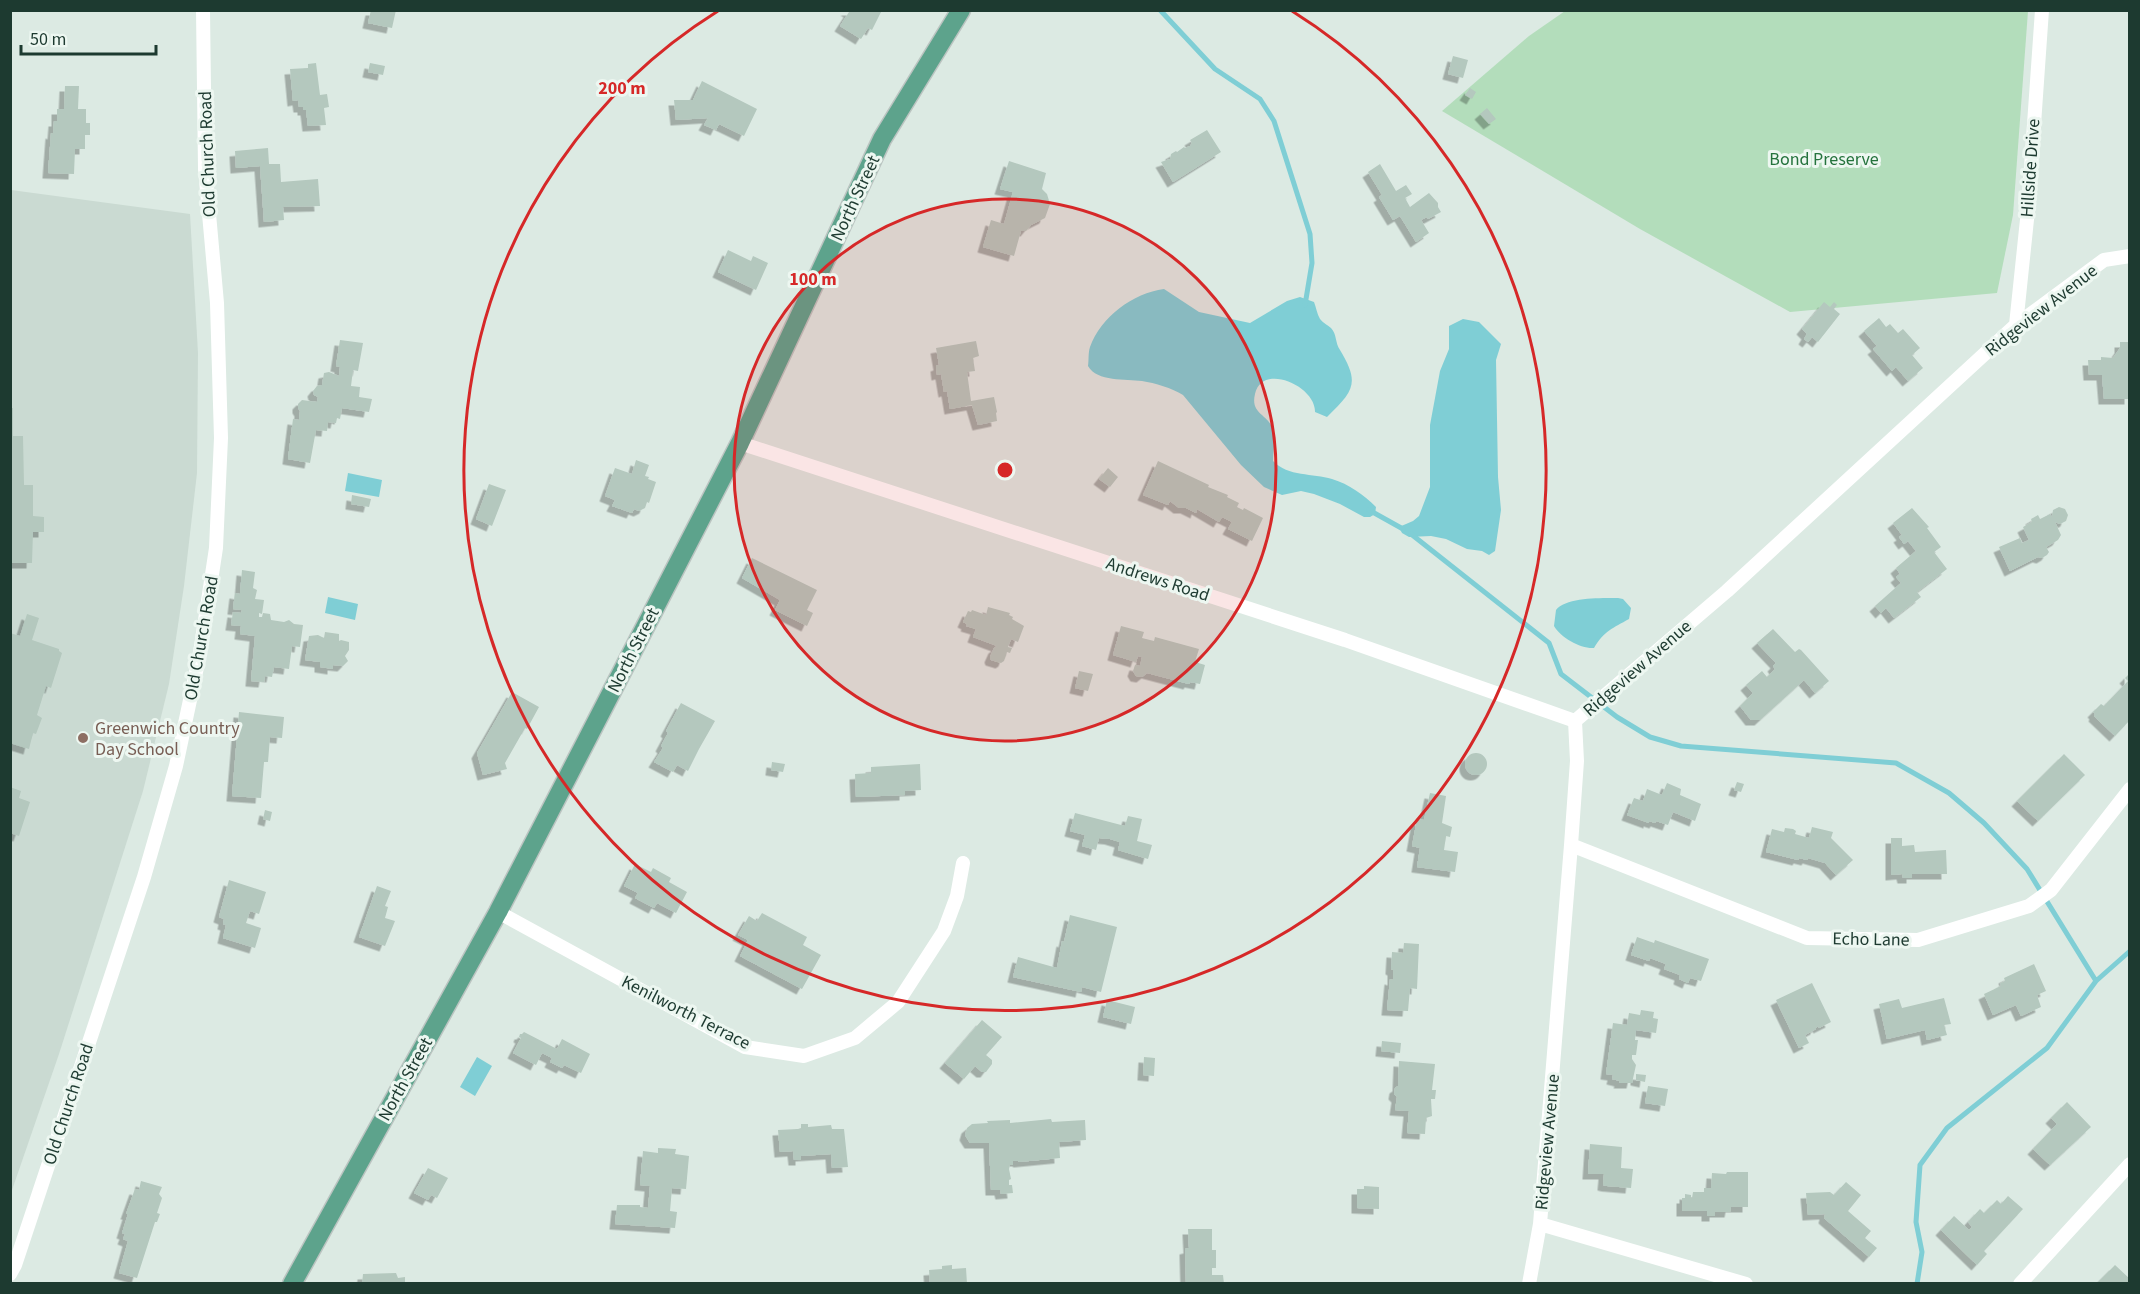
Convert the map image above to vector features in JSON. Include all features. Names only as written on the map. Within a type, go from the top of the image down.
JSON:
[{"type":"main road","name":"North Street","points":[[292,1284],[498,912],[740,443],[882,139],[961,10]]},
{"type":"street","name":"Old Church Road","points":[[10,1274],[15,1265],[144,877],[176,766],[200,653],[216,548],[221,438],[217,303],[205,169],[203,10]]},
{"type":"street","name":"Hillside Drive","points":[[2016,325],[2028,210],[2042,10]]},
{"type":"street","name":"Ridgeview Avenue","points":[[1529,1284],[1540,1224],[1577,761],[1575,721],[1727,591],[2016,325],[2104,260],[2130,256]]},
{"type":"street","name":"Andrews Road","points":[[740,443],[1345,640],[1575,721]]},
{"type":"street","name":"Echo Lane","points":[[1571,844],[1807,938],[1918,940],[2029,906],[2051,890],[2130,789]]},
{"type":"street","name":"Kenilworth Terrace","points":[[498,912],[745,1047],[804,1056],[855,1038],[898,1002],[944,931],[957,896],[963,863]]},
{"type":"street","points":[[2020,1284],[2130,1164]]},
{"type":"street","points":[[1540,1224],[1746,1284]]},
{"type":"shaded area","name":"Greenwich Country Day School","points":[[11,190],[190,214],[198,353],[197,473],[184,586],[169,684],[143,791],[59,1054],[11,1193]]},
{"type":"green space","name":"Bond Preserve","points":[[1565,11],[2028,11],[2013,215],[1997,293],[1790,312],[1640,229],[1442,111],[1529,36]]},
{"type":"water","points":[[1164,289],[1199,312],[1250,323],[1287,301],[1300,297],[1314,302],[1320,319],[1333,330],[1338,347],[1350,371],[1352,379],[1348,393],[1327,417],[1315,412],[1313,402],[1298,386],[1288,381],[1267,380],[1260,385],[1255,394],[1255,406],[1273,429],[1273,461],[1286,470],[1325,477],[1344,484],[1361,494],[1376,507],[1375,514],[1364,517],[1314,494],[1301,491],[1282,495],[1264,487],[1241,465],[1183,395],[1158,384],[1120,380],[1098,375],[1092,371],[1088,366],[1089,349],[1102,326],[1130,301],[1152,291]]},
{"type":"water","points":[[1463,319],[1479,322],[1501,344],[1496,360],[1498,477],[1501,510],[1495,551],[1489,555],[1482,551],[1467,549],[1446,539],[1431,536],[1409,537],[1402,533],[1399,527],[1419,516],[1430,487],[1430,425],[1440,371],[1449,349],[1449,326]]},
{"type":"water","points":[[348,473],[382,480],[379,497],[345,491]]},
{"type":"water","points":[[328,597],[358,604],[355,620],[325,613]]},
{"type":"water","points":[[1623,599],[1631,608],[1629,619],[1605,634],[1594,648],[1583,647],[1572,642],[1561,635],[1554,626],[1556,610],[1561,606],[1576,600]]},
{"type":"water","points":[[477,1057],[492,1066],[475,1096],[460,1087]]},
{"type":"building","points":[[371,10],[396,10],[392,28],[368,23]]},
{"type":"building","points":[[846,10],[882,10],[872,30],[868,28],[861,39],[840,26],[849,12]]},
{"type":"building","points":[[1453,56],[1468,60],[1463,78],[1448,74]]},
{"type":"building","points":[[316,63],[320,95],[327,94],[329,107],[324,108],[326,125],[308,126],[306,110],[299,107],[298,100],[293,101],[290,69],[308,68],[308,64]]},
{"type":"building","points":[[370,63],[385,66],[383,75],[368,72]]},
{"type":"building","points":[[702,81],[757,109],[744,136],[719,124],[716,130],[704,125],[708,118],[676,120],[674,100],[693,100]]},
{"type":"building","points":[[65,86],[79,86],[78,109],[86,109],[86,123],[90,123],[90,135],[85,135],[85,149],[75,149],[74,174],[48,173],[51,133],[53,134],[54,121],[57,121],[57,109],[64,109]]},
{"type":"building","points":[[1470,88],[1476,92],[1472,99],[1465,95]]},
{"type":"building","points":[[1487,108],[1496,119],[1489,124],[1480,114]]},
{"type":"building","points":[[1207,130],[1221,152],[1173,182],[1161,162],[1170,159],[1171,154],[1176,151],[1190,146],[1192,143],[1190,140]]},
{"type":"building","points":[[268,148],[269,164],[280,164],[281,182],[318,179],[320,206],[283,207],[284,220],[264,222],[260,166],[236,168],[235,151]]},
{"type":"building","points":[[1009,161],[1046,173],[1042,189],[1047,194],[1050,204],[1045,218],[1031,225],[1026,231],[1021,231],[1014,256],[983,247],[991,220],[1004,224],[1013,192],[1000,189]]},
{"type":"building","points":[[1380,164],[1396,191],[1406,185],[1412,194],[1405,198],[1410,207],[1429,193],[1438,203],[1441,212],[1421,220],[1429,233],[1416,242],[1400,216],[1393,220],[1379,197],[1382,195],[1368,172]]},
{"type":"building","points":[[728,250],[751,261],[753,256],[768,263],[756,290],[718,272]]},
{"type":"building","points":[[1824,302],[1830,307],[1834,302],[1837,305],[1834,309],[1840,314],[1818,342],[1812,337],[1808,342],[1804,339],[1807,334],[1802,329]]},
{"type":"building","points":[[1879,318],[1886,327],[1890,324],[1898,333],[1903,329],[1920,348],[1912,355],[1923,368],[1908,381],[1896,367],[1892,371],[1873,349],[1877,346],[1864,331]]},
{"type":"building","points":[[340,340],[363,343],[358,371],[353,370],[351,386],[360,387],[359,397],[372,399],[369,412],[342,408],[340,419],[337,418],[336,423],[328,422],[327,431],[316,430],[310,463],[288,459],[293,419],[299,420],[298,404],[302,400],[317,402],[318,397],[313,391],[317,386],[322,385],[324,373],[329,372],[339,376],[340,367],[336,366]]},
{"type":"building","points":[[976,341],[979,356],[973,358],[975,371],[967,372],[971,401],[994,397],[997,412],[997,421],[978,425],[972,405],[950,409],[947,391],[944,392],[941,374],[937,375],[936,366],[939,365],[936,348]]},
{"type":"building","points":[[2120,342],[2130,342],[2130,399],[2104,399],[2102,375],[2089,375],[2088,360],[2101,360],[2101,357],[2113,358],[2120,348]]},
{"type":"building","points":[[10,408],[13,408],[13,436],[23,436],[24,485],[33,485],[33,516],[44,517],[44,532],[33,532],[32,563],[10,563]]},
{"type":"building","points":[[636,460],[649,465],[645,476],[656,482],[649,503],[647,502],[645,508],[639,511],[634,509],[632,513],[612,506],[615,500],[605,496],[615,468],[632,474]]},
{"type":"building","points":[[1158,461],[1228,495],[1227,497],[1239,503],[1237,507],[1243,510],[1244,508],[1263,518],[1252,541],[1228,529],[1232,522],[1222,517],[1219,522],[1197,509],[1196,513],[1186,508],[1179,508],[1170,501],[1168,505],[1143,495]]},
{"type":"building","points":[[1108,468],[1118,477],[1110,487],[1099,479]]},
{"type":"building","points":[[489,484],[506,490],[492,526],[476,519]]},
{"type":"building","points":[[352,495],[371,499],[369,507],[351,504]]},
{"type":"building","points":[[2059,507],[2065,509],[2068,515],[2066,521],[2060,524],[2055,522],[2061,535],[2058,540],[2046,547],[2049,552],[2047,555],[2010,571],[1999,547],[2020,538],[2022,543],[2029,540],[2023,527],[2038,515],[2040,519],[2050,514],[2052,517],[2053,510]]},
{"type":"building","points":[[1912,508],[1929,527],[1927,528],[1941,547],[1934,552],[1947,569],[1917,592],[1921,597],[1894,618],[1886,608],[1881,613],[1875,606],[1901,583],[1896,577],[1900,574],[1896,568],[1916,551],[1908,541],[1904,544],[1899,537],[1902,535],[1893,523]]},
{"type":"building","points":[[752,558],[817,590],[807,610],[813,613],[807,626],[775,610],[780,600],[742,578]]},
{"type":"building","points":[[242,570],[255,572],[253,588],[257,590],[255,599],[264,600],[262,614],[259,613],[259,617],[262,617],[263,613],[270,614],[271,620],[284,622],[289,620],[294,624],[303,625],[300,647],[292,646],[289,669],[274,667],[272,677],[265,676],[264,682],[251,681],[255,636],[240,634],[241,626],[231,625],[233,612],[241,613],[242,610],[233,609],[235,593],[240,594]]},
{"type":"building","points":[[988,607],[1010,613],[1012,619],[1024,626],[1018,642],[1011,639],[1008,647],[1012,648],[1010,653],[1007,652],[1001,663],[991,660],[990,657],[997,646],[973,637],[976,629],[966,626],[967,624],[963,622],[968,611],[972,610],[986,615]]},
{"type":"building","points":[[27,614],[39,618],[32,640],[59,649],[62,653],[51,688],[46,686],[37,715],[42,718],[36,734],[33,733],[29,749],[10,743],[10,633],[20,636]]},
{"type":"building","points":[[1121,626],[1144,632],[1142,638],[1154,641],[1155,637],[1199,649],[1195,662],[1205,665],[1200,684],[1190,682],[1189,684],[1147,673],[1142,677],[1136,676],[1133,671],[1135,665],[1140,666],[1142,657],[1138,656],[1136,662],[1113,655]]},
{"type":"building","points":[[1773,629],[1795,652],[1801,650],[1829,681],[1815,693],[1804,680],[1760,720],[1751,720],[1740,706],[1753,693],[1746,685],[1762,671],[1767,677],[1775,669],[1773,666],[1776,663],[1757,643]]},
{"type":"building","points":[[325,632],[339,634],[339,641],[349,642],[349,650],[345,656],[348,661],[343,666],[333,665],[333,669],[320,667],[320,662],[305,660],[309,636],[318,635],[324,638]]},
{"type":"building","points":[[1079,671],[1093,674],[1088,691],[1075,688]]},
{"type":"building","points":[[2130,673],[2130,720],[2115,736],[2094,716],[2093,712],[2101,704],[2104,706],[2128,681],[2125,678]]},
{"type":"building","points":[[512,692],[539,707],[505,763],[507,769],[483,775],[477,753]]},
{"type":"building","points":[[681,703],[715,721],[688,771],[677,765],[673,772],[654,762],[663,748],[661,746],[668,733],[666,731]]},
{"type":"building","points":[[239,712],[284,717],[282,738],[270,737],[268,762],[264,762],[261,798],[232,796]]},
{"type":"building","points":[[1476,753],[1486,760],[1487,764],[1480,774],[1476,775],[1466,768],[1465,764],[1472,754]]},
{"type":"building","points":[[2064,754],[2085,775],[2038,821],[2017,801]]},
{"type":"building","points":[[772,762],[785,764],[783,772],[771,770]]},
{"type":"building","points":[[920,764],[921,790],[905,791],[905,795],[856,797],[855,774],[871,773],[871,767]]},
{"type":"building","points":[[1737,782],[1744,784],[1741,792],[1734,790]]},
{"type":"building","points":[[1667,783],[1681,789],[1680,795],[1701,804],[1695,821],[1673,812],[1668,825],[1656,821],[1655,823],[1649,821],[1649,823],[1627,815],[1634,798],[1643,801],[1647,789],[1662,795]]},
{"type":"building","points":[[10,787],[21,791],[19,798],[30,802],[19,836],[10,833]]},
{"type":"building","points":[[1430,793],[1446,796],[1442,823],[1452,827],[1450,837],[1446,836],[1444,850],[1458,852],[1455,872],[1417,867],[1420,848],[1412,846],[1417,819],[1424,820]]},
{"type":"building","points":[[265,810],[272,812],[270,821],[263,819]]},
{"type":"building","points":[[1075,813],[1125,826],[1128,816],[1142,819],[1137,841],[1152,845],[1148,859],[1118,850],[1120,842],[1110,839],[1099,838],[1096,850],[1082,846],[1085,835],[1070,831]]},
{"type":"building","points":[[1812,827],[1833,832],[1831,838],[1853,860],[1836,875],[1825,863],[1808,858],[1798,860],[1766,852],[1772,829],[1784,832],[1785,828],[1793,829],[1796,831],[1795,834],[1809,838]]},
{"type":"building","points":[[1891,838],[1902,838],[1902,846],[1914,845],[1915,852],[1946,850],[1947,874],[1912,874],[1912,878],[1903,878],[1902,874],[1891,875]]},
{"type":"building","points":[[635,864],[651,872],[653,868],[671,878],[669,882],[687,892],[676,913],[657,903],[654,908],[635,898],[638,893],[624,886]]},
{"type":"building","points":[[229,880],[266,892],[259,914],[250,911],[246,923],[261,928],[255,948],[223,938],[226,925],[223,924],[224,919],[219,917]]},
{"type":"building","points":[[377,886],[391,891],[385,906],[388,907],[385,918],[395,921],[385,946],[359,937]]},
{"type":"building","points":[[762,913],[807,937],[803,945],[821,955],[802,989],[740,956],[748,940],[738,935],[749,916],[757,921]]},
{"type":"building","points":[[1070,915],[1117,927],[1101,992],[1082,987],[1081,992],[1013,977],[1018,957],[1057,968]]},
{"type":"building","points":[[1637,937],[1654,943],[1655,940],[1709,959],[1701,981],[1690,978],[1688,983],[1679,979],[1680,975],[1664,969],[1666,964],[1650,958],[1649,961],[1631,955]]},
{"type":"building","points":[[1404,943],[1419,944],[1417,989],[1410,988],[1408,1011],[1387,1010],[1390,979],[1393,980],[1392,952],[1403,953]]},
{"type":"building","points":[[2034,964],[2046,991],[2037,995],[2041,1007],[2021,1016],[2016,1005],[1993,1015],[1984,994],[2001,986],[2000,984],[2005,981],[2004,978]]},
{"type":"building","points":[[1812,983],[1831,1022],[1819,1028],[1818,1026],[1805,1035],[1809,1043],[1799,1048],[1776,1000]]},
{"type":"building","points":[[1944,998],[1951,1024],[1944,1025],[1947,1035],[1927,1040],[1925,1030],[1887,1039],[1879,1004],[1899,999],[1902,1008]]},
{"type":"building","points":[[1107,1000],[1135,1007],[1131,1024],[1103,1017]]},
{"type":"building","points":[[1641,1010],[1654,1012],[1653,1018],[1658,1019],[1656,1033],[1636,1030],[1635,1040],[1638,1040],[1636,1055],[1632,1055],[1636,1065],[1632,1083],[1619,1083],[1620,1081],[1612,1079],[1613,1075],[1606,1074],[1613,1023],[1627,1025],[1629,1013],[1640,1015]]},
{"type":"building","points":[[982,1020],[1002,1037],[986,1055],[992,1060],[992,1064],[986,1072],[982,1072],[975,1066],[964,1079],[945,1063]]},
{"type":"building","points":[[524,1032],[557,1049],[562,1039],[590,1054],[581,1073],[564,1065],[562,1068],[550,1062],[552,1058],[542,1053],[536,1065],[513,1053],[521,1038],[520,1034]]},
{"type":"building","points":[[1382,1041],[1401,1043],[1400,1053],[1381,1051]]},
{"type":"building","points":[[1144,1057],[1155,1058],[1154,1076],[1143,1075]]},
{"type":"building","points":[[1399,1061],[1435,1064],[1432,1090],[1436,1090],[1435,1099],[1431,1099],[1432,1116],[1426,1118],[1425,1134],[1407,1133],[1409,1111],[1395,1110],[1397,1097],[1394,1094],[1398,1086]]},
{"type":"building","points":[[1636,1074],[1646,1075],[1645,1082],[1636,1080]]},
{"type":"building","points":[[1648,1086],[1668,1089],[1665,1106],[1645,1103]]},
{"type":"building","points":[[2067,1102],[2091,1127],[2050,1165],[2033,1149],[2057,1124],[2051,1118]]},
{"type":"building","points":[[1051,1119],[1052,1122],[1085,1120],[1086,1140],[1059,1142],[1060,1158],[1013,1161],[1009,1169],[1011,1179],[1009,1185],[1012,1185],[1013,1193],[1001,1194],[1000,1190],[991,1190],[989,1143],[970,1143],[965,1135],[967,1128],[972,1124],[988,1123],[987,1121],[1010,1120],[1010,1123]]},
{"type":"building","points":[[801,1124],[808,1124],[808,1127],[831,1125],[832,1129],[844,1129],[848,1167],[832,1168],[831,1154],[801,1156],[801,1160],[794,1160],[793,1151],[780,1152],[778,1130],[798,1129],[801,1128]]},
{"type":"building","points":[[1590,1144],[1622,1147],[1621,1168],[1633,1169],[1631,1188],[1603,1185],[1604,1174],[1588,1174]]},
{"type":"building","points":[[658,1148],[676,1149],[675,1154],[689,1156],[686,1189],[672,1188],[670,1211],[677,1212],[675,1228],[615,1224],[617,1205],[640,1205],[640,1207],[648,1208],[650,1186],[640,1185],[643,1151],[658,1153]]},
{"type":"building","points":[[428,1168],[448,1178],[437,1198],[431,1195],[428,1200],[414,1193]]},
{"type":"building","points":[[1727,1172],[1748,1172],[1748,1207],[1731,1207],[1730,1212],[1715,1212],[1715,1216],[1707,1216],[1707,1211],[1682,1211],[1682,1198],[1685,1198],[1685,1194],[1691,1195],[1692,1198],[1693,1192],[1704,1192],[1704,1188],[1711,1188],[1712,1173],[1726,1174]]},
{"type":"building","points":[[141,1181],[162,1187],[159,1194],[162,1198],[157,1213],[160,1214],[155,1222],[137,1278],[119,1273],[128,1241],[123,1239],[125,1234],[122,1233],[128,1214],[126,1214],[135,1189],[139,1190]]},
{"type":"building","points":[[1846,1182],[1861,1195],[1848,1211],[1871,1231],[1865,1238],[1877,1248],[1869,1257],[1824,1218],[1825,1214],[1808,1215],[1806,1193],[1830,1192],[1834,1195]]},
{"type":"building","points":[[1364,1186],[1379,1187],[1379,1209],[1357,1208],[1357,1189],[1364,1189]]},
{"type":"building","points":[[2008,1196],[2023,1209],[1984,1251],[1987,1254],[1977,1265],[1941,1230],[1954,1216],[1969,1230],[1972,1227],[1968,1222],[1980,1209],[1984,1213],[1997,1200],[2001,1204]]},
{"type":"building","points":[[1188,1229],[1212,1229],[1212,1250],[1216,1250],[1216,1268],[1212,1268],[1212,1275],[1223,1275],[1224,1284],[1186,1284],[1185,1249],[1189,1248]]},
{"type":"building","points":[[952,1265],[952,1269],[966,1268],[967,1284],[930,1284],[929,1270]]},
{"type":"building","points":[[2115,1265],[2130,1279],[2130,1284],[2096,1284]]},
{"type":"building","points":[[396,1273],[398,1278],[405,1277],[405,1284],[362,1284],[363,1274]]},
{"type":"waterway","points":[[1160,10],[1215,69],[1260,99],[1274,121],[1310,234],[1312,263],[1305,305]]},
{"type":"waterway","points":[[1369,510],[1403,529]]},
{"type":"waterway","points":[[1411,534],[1549,643],[1561,674],[1617,717],[1650,737],[1681,746],[1896,763],[1949,793],[1984,823],[2027,869],[2096,981]]},
{"type":"waterway","points":[[1917,1284],[1922,1252],[1916,1222],[1920,1165],[1947,1128],[2047,1048],[2096,981],[2130,951]]},
{"type":"place","name":"Greenwich Country Day School","points":[[83,738]]}]
